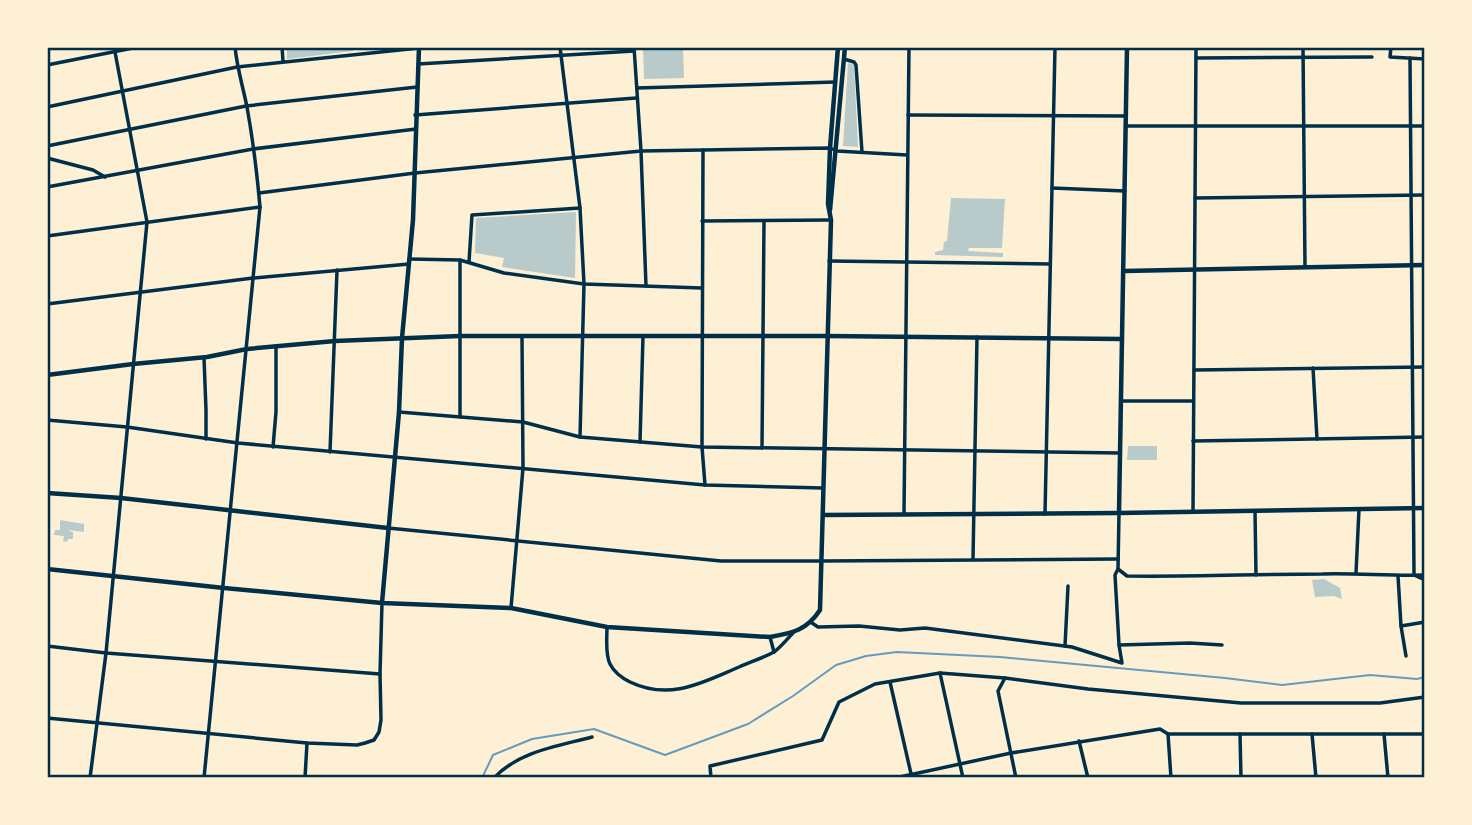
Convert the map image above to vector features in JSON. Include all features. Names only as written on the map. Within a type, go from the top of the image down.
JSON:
[{"type":"street","points":[[96,47],[97,56]]},
{"type":"street","points":[[47,65],[138,47]]},
{"type":"street","points":[[204,778],[260,207],[235,47]]},
{"type":"street","points":[[282,47],[283,61]]},
{"type":"street","points":[[561,47],[580,208],[584,284],[580,437]]},
{"type":"street","points":[[607,627],[611,667],[622,678],[650,689],[668,691],[698,684],[774,652],[793,633],[812,623],[820,610],[831,220],[828,204],[838,47]]},
{"type":"street","points":[[830,211],[845,47]]},
{"type":"street","points":[[904,514],[909,47]]},
{"type":"street","points":[[1045,513],[1055,47]]},
{"type":"street","points":[[812,623],[818,626],[900,630],[925,628],[1065,646],[1122,663],[1115,575],[1118,569],[1127,47]]},
{"type":"street","points":[[1193,512],[1196,47]]},
{"type":"street","points":[[1303,47],[1305,267]]},
{"type":"street","points":[[1391,47],[1390,57],[1425,59]]},
{"type":"street","points":[[47,107],[237,66],[419,48],[413,220],[382,603],[379,732],[374,740],[357,745],[307,743],[47,718]]},
{"type":"street","points":[[418,64],[634,49],[646,286]]},
{"type":"street","points":[[90,778],[106,653],[147,222],[116,52]]},
{"type":"street","points":[[1196,58],[1372,57]]},
{"type":"street","points":[[1410,58],[1414,575]]},
{"type":"street","points":[[844,59],[856,65],[862,152]]},
{"type":"street","points":[[637,88],[835,82]]},
{"type":"street","points":[[47,146],[246,106],[417,87]]},
{"type":"street","points":[[415,115],[636,98]]},
{"type":"street","points":[[908,115],[1126,116]]},
{"type":"street","points":[[1126,126],[1425,126]]},
{"type":"street","points":[[47,187],[253,149],[416,130]]},
{"type":"street","points":[[259,193],[415,173],[641,151],[830,148],[837,151],[907,155]]},
{"type":"street","points":[[703,150],[702,447],[705,485]]},
{"type":"street","points":[[47,158],[93,170],[105,177]]},
{"type":"street","points":[[1052,188],[1125,191]]},
{"type":"street","points":[[1195,198],[1425,195]]},
{"type":"street","points":[[47,236],[260,207]]},
{"type":"street","points":[[469,263],[472,215],[580,208]]},
{"type":"street","points":[[762,448],[764,220]]},
{"type":"street","points":[[702,221],[831,220]]},
{"type":"street","points":[[47,304],[253,278],[409,262],[460,260],[504,273],[584,284],[702,288]]},
{"type":"street","points":[[460,260],[460,417]]},
{"type":"street","points":[[829,261],[1050,264]]},
{"type":"street","points":[[1124,271],[1425,265]]},
{"type":"street","points":[[330,452],[337,270]]},
{"type":"street","points":[[47,375],[204,358],[276,346],[460,336],[1122,339]]},
{"type":"street","points":[[640,442],[643,336]]},
{"type":"street","points":[[511,608],[523,468],[522,337]]},
{"type":"street","points":[[973,560],[977,337]]},
{"type":"street","points":[[273,447],[276,346]]},
{"type":"street","points":[[204,358],[206,439]]},
{"type":"street","points":[[1194,370],[1425,367]]},
{"type":"street","points":[[1313,368],[1317,439]]},
{"type":"street","points":[[1121,401],[1193,401]]},
{"type":"street","points":[[399,412],[523,422],[580,437],[702,447],[1120,453]]},
{"type":"street","points":[[47,420],[128,427],[273,447],[705,485],[824,488]]},
{"type":"street","points":[[1193,441],[1425,437]]},
{"type":"street","points":[[47,493],[121,498],[721,561],[1118,559]]},
{"type":"street","points":[[823,515],[1425,508]]},
{"type":"street","points":[[1356,573],[1359,509]]},
{"type":"street","points":[[1255,511],[1256,575]]},
{"type":"street","points":[[47,569],[382,603],[511,608],[607,627],[770,637],[793,633]]},
{"type":"street","points":[[1118,569],[1127,576],[1356,573],[1425,575]]},
{"type":"street","points":[[1414,575],[1425,580]]},
{"type":"street","points":[[1398,576],[1406,656]]},
{"type":"street","points":[[1065,646],[1068,586]]},
{"type":"street","points":[[1401,626],[1425,622]]},
{"type":"street","points":[[770,637],[774,652]]},
{"type":"street","points":[[1119,645],[1222,645]]},
{"type":"street","points":[[47,646],[380,674]]},
{"type":"street","points":[[940,673],[963,778]]},
{"type":"street","points":[[711,778],[710,766],[822,740],[839,702],[875,684],[940,673],[1241,703],[1380,703],[1425,697]]},
{"type":"street","points":[[1005,678],[998,691],[1016,778]]},
{"type":"street","points":[[890,682],[912,776]]},
{"type":"street","points":[[895,778],[1011,753],[1160,729],[1168,734],[1425,734]]},
{"type":"street","points":[[1168,734],[1171,778]]},
{"type":"street","points":[[1240,734],[1241,778]]},
{"type":"street","points":[[1312,734],[1316,778]]},
{"type":"street","points":[[1384,734],[1388,778]]},
{"type":"street","points":[[494,778],[522,757],[593,737]]},
{"type":"street","points":[[1079,741],[1088,778]]},
{"type":"street","points":[[305,778],[307,743]]},
{"type":"shaded area","points":[[287,47],[353,47],[353,51],[287,59]]},
{"type":"shaded area","points":[[643,47],[683,47],[684,78],[644,79]]},
{"type":"shaded area","points":[[848,63],[854,65],[858,147],[843,146]]},
{"type":"shaded area","points":[[951,198],[1005,199],[1002,248],[969,248],[968,251],[1003,253],[1003,257],[935,255],[935,252],[943,250],[944,242],[947,241]]},
{"type":"shaded area","points":[[576,212],[575,278],[502,267],[504,258],[475,253],[476,218]]},
{"type":"shaded area","points":[[1128,446],[1157,446],[1157,460],[1127,460]]},
{"type":"shaded area","points":[[60,520],[84,524],[84,532],[69,530],[73,532],[73,539],[63,541],[64,536],[54,535],[55,530],[60,530]]},
{"type":"shaded area","points":[[1324,579],[1340,588],[1342,599],[1334,596],[1315,597],[1312,580]]},
{"type":"waterway","points":[[482,778],[493,755],[532,739],[594,729],[665,755],[748,724],[836,665],[866,656],[897,652],[1000,657],[1282,685],[1370,675],[1417,679],[1425,677]]}]
